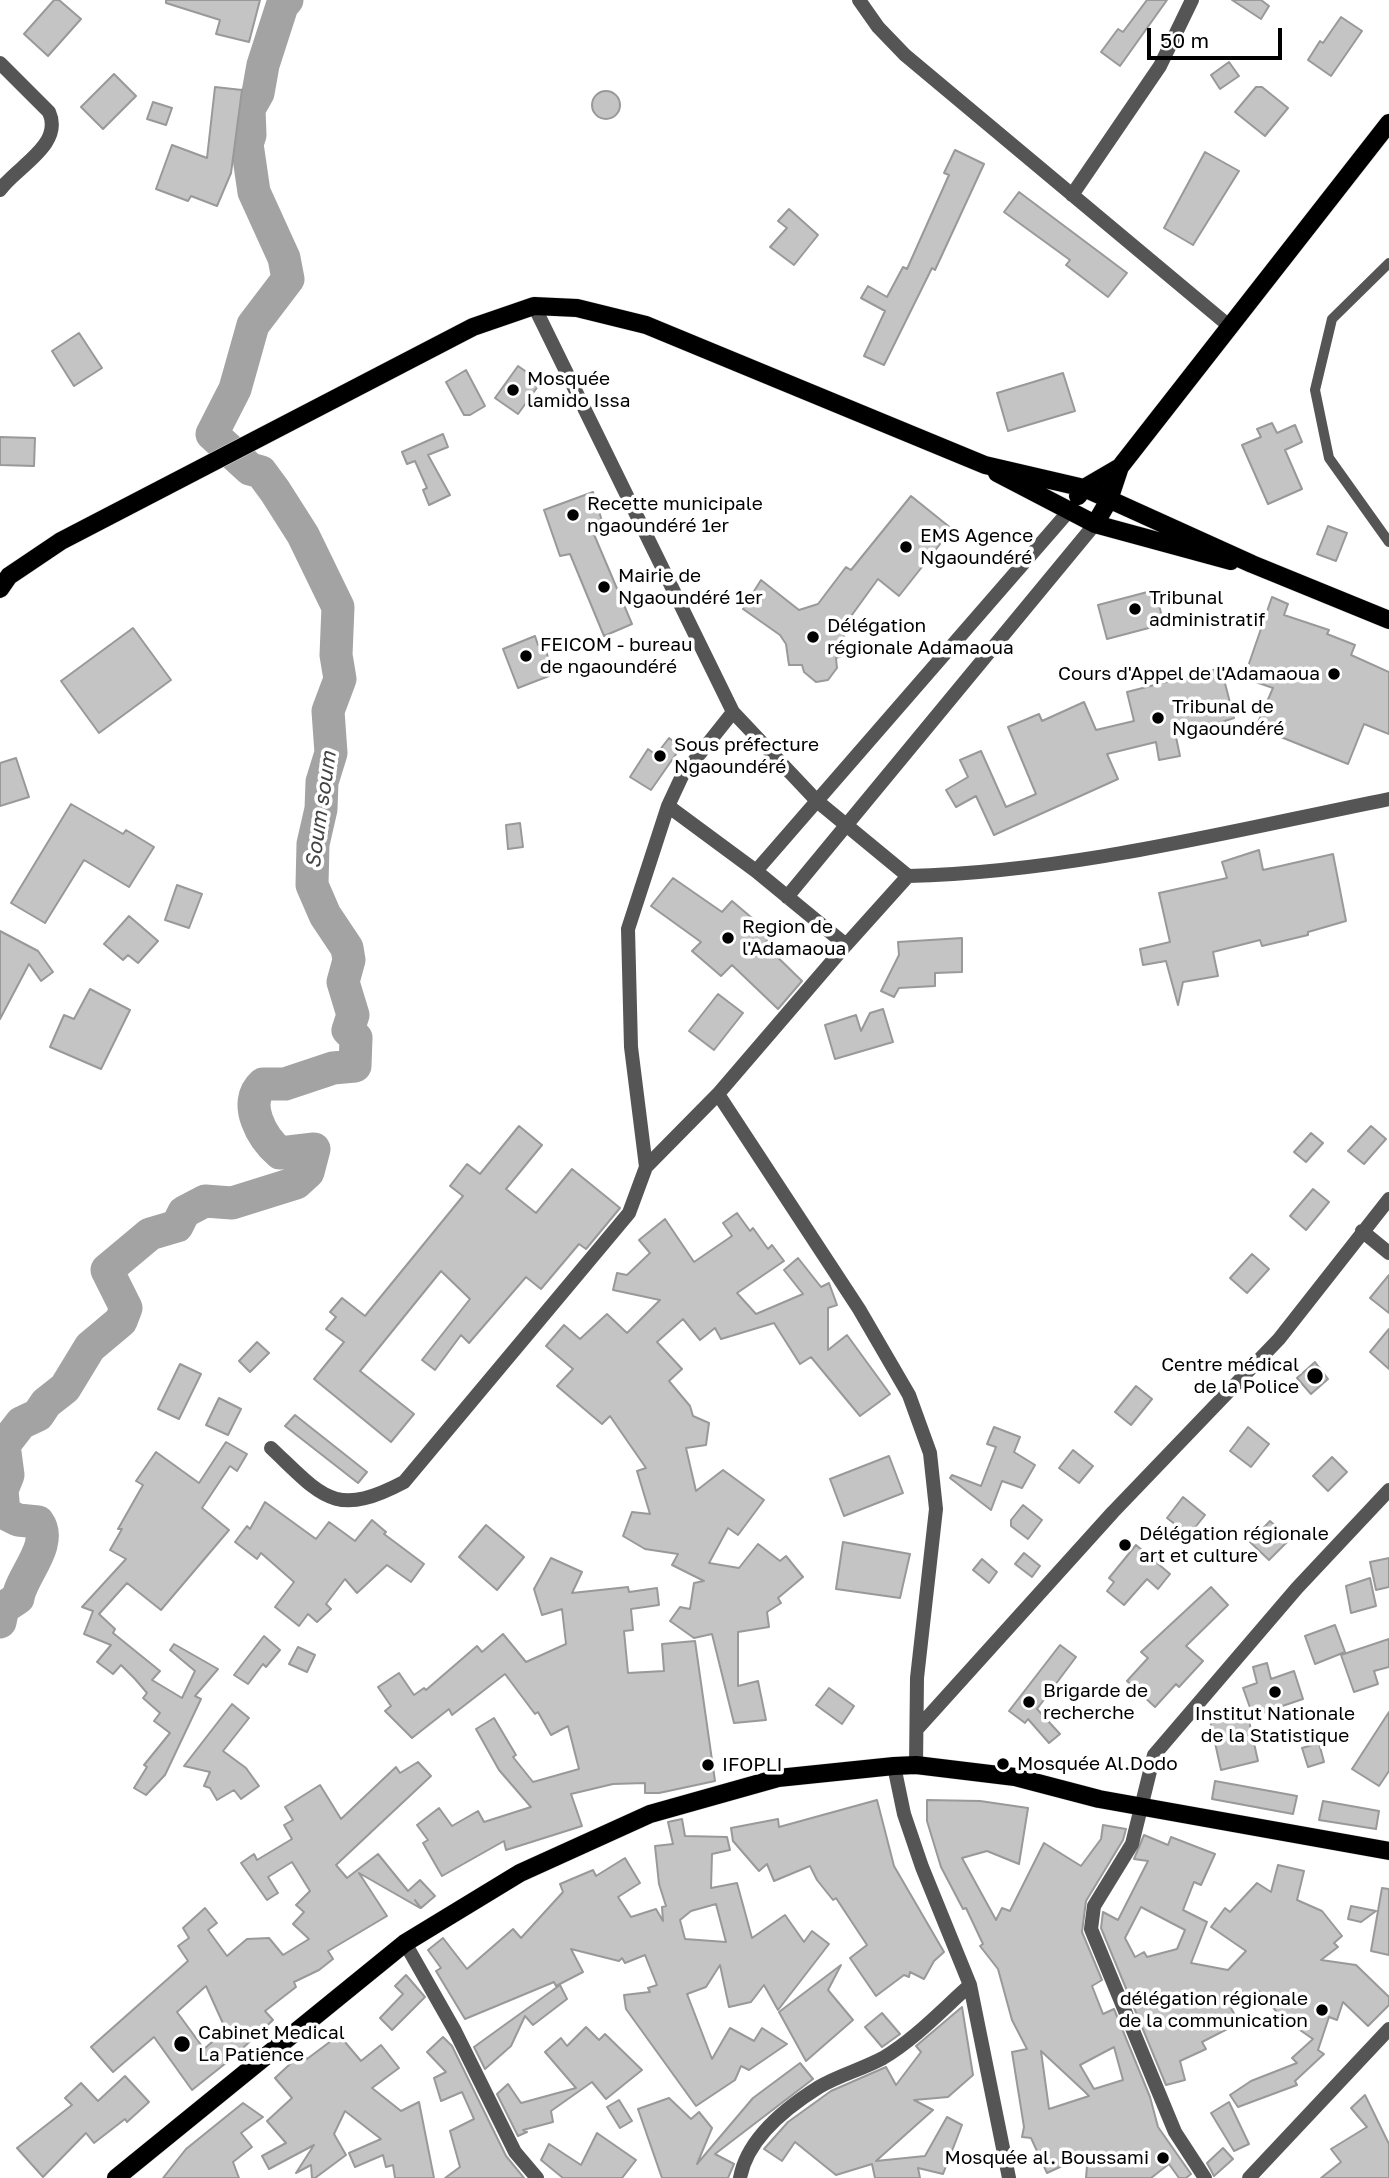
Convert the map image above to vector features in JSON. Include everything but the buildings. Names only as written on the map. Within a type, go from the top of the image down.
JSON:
[{"type":"main road","points":[[1095,524],[1109,500],[1121,467],[1228,325],[1389,123]]},
{"type":"main road","points":[[0,589],[9,576],[61,541],[473,327],[534,306],[578,307],[646,325],[985,465],[1095,524],[1219,559],[1252,564]]},
{"type":"main road","points":[[985,465],[1083,488],[1252,564],[1389,620]]},
{"type":"main road","points":[[1069,511],[1083,488],[1121,467]]},
{"type":"main road","points":[[116,2178],[405,1943],[520,1873],[650,1814],[778,1778],[916,1765],[1015,1777],[1100,1799],[1389,1851]]},
{"type":"street","points":[[859,0],[878,27],[905,55],[1228,325]]},
{"type":"street","points":[[1072,194],[1160,66],[1192,0]]},
{"type":"street","points":[[0,64],[49,112],[53,121],[52,133],[40,151],[2,181]]},
{"type":"street","points":[[534,306],[733,712],[817,802],[908,876],[980,874],[1048,867],[1389,799]]},
{"type":"street","points":[[756,871],[1069,511]]},
{"type":"street","points":[[787,897],[849,826],[1095,524]]},
{"type":"street","points":[[646,1167],[631,1046],[628,929],[668,806],[682,776],[733,712]]},
{"type":"street","points":[[668,806],[756,871],[846,945]]},
{"type":"street","points":[[271,1448],[320,1495],[351,1503],[382,1494],[404,1482],[629,1213],[646,1167],[718,1094],[908,876]]},
{"type":"street","points":[[718,1094],[859,1309],[909,1395],[930,1453],[936,1509],[931,1578],[917,1678],[916,1765]]},
{"type":"street","points":[[917,1729],[1113,1512],[1279,1339],[1389,1199]]},
{"type":"street","points":[[1362,1231],[1389,1253]]},
{"type":"street","points":[[1205,2178],[1175,2132],[1091,1929],[1094,1906],[1132,1844],[1139,1804],[1154,1755],[1297,1588],[1389,1490]]},
{"type":"street","points":[[894,1766],[904,1814],[922,1867],[970,1985],[1009,2178]]},
{"type":"street","points":[[405,1943],[486,2089],[515,2152],[537,2178]]},
{"type":"street","points":[[740,2178],[742,2166],[757,2141],[785,2112],[820,2087],[882,2058],[906,2042],[970,1985]]},
{"type":"street","points":[[1249,2178],[1389,2029]]},
{"type":"lane","points":[[1389,263],[1332,319],[1315,390],[1329,458],[1389,542]]},
{"type":"waterway","name":"Soum soum","points":[[0,1622],[3,1608],[18,1598],[42,1540],[38,1522],[18,1520],[4,1513],[2,1490],[8,1475],[4,1445],[21,1423],[38,1415],[46,1403],[65,1388],[90,1347],[121,1321],[126,1308],[107,1270],[150,1234],[177,1226],[184,1212],[205,1201],[232,1203],[296,1183],[308,1172],[314,1149],[280,1153],[273,1147],[261,1130],[254,1110],[257,1092],[263,1084],[285,1084],[333,1068],[355,1066],[356,1038],[348,1030],[353,1015],[343,982],[349,960],[347,948],[325,915],[312,885],[313,844],[321,809],[322,782],[331,753],[328,711],[340,679],[336,655],[338,607],[303,535],[275,491],[261,472],[250,469],[212,434],[235,389],[253,325],[288,279],[284,258],[254,192],[247,144],[250,135],[249,109],[258,93],[263,65],[282,6],[287,0]]},
{"type":"place","name":"Mosquée lamido Issa","points":[[513,390]]},
{"type":"place","name":"Recette municipale ngaoundéré 1er","points":[[573,515]]},
{"type":"place","name":"EMS Agence Ngaoundéré","points":[[906,547]]},
{"type":"place","name":"Mairie de Ngaoundéré 1er","points":[[604,587]]},
{"type":"place","name":"Tribunal administratif","points":[[1135,609]]},
{"type":"place","name":"Délégation régionale Adamaoua","points":[[813,637]]},
{"type":"place","name":"FEICOM - bureau de ngaoundéré","points":[[526,656]]},
{"type":"place","name":"Cours d'Appel de l'Adamaoua","points":[[1334,674]]},
{"type":"place","name":"Tribunal de Ngaoundéré","points":[[1158,718]]},
{"type":"place","name":"Sous préfecture Ngaoundéré","points":[[660,756]]},
{"type":"place","name":"Region de l'Adamaoua","points":[[728,938]]},
{"type":"place","name":"Centre médical de la Police","points":[[1315,1376]]},
{"type":"place","name":"Délégation régionale art et culture","points":[[1125,1545]]},
{"type":"place","name":"Institut Nationale de la Statistique","points":[[1275,1692]]},
{"type":"place","name":"Brigarde de recherche","points":[[1029,1702]]},
{"type":"place","name":"Mosquée Al.Dodo","points":[[1003,1764]]},
{"type":"place","name":"IFOPLI","points":[[708,1765]]},
{"type":"place","name":"délégation régionale de la communication","points":[[1322,2010]]},
{"type":"place","name":"Cabinet Medical La Patience","points":[[182,2044]]},
{"type":"place","name":"Mosquée al. Boussami","points":[[1163,2158]]}]
